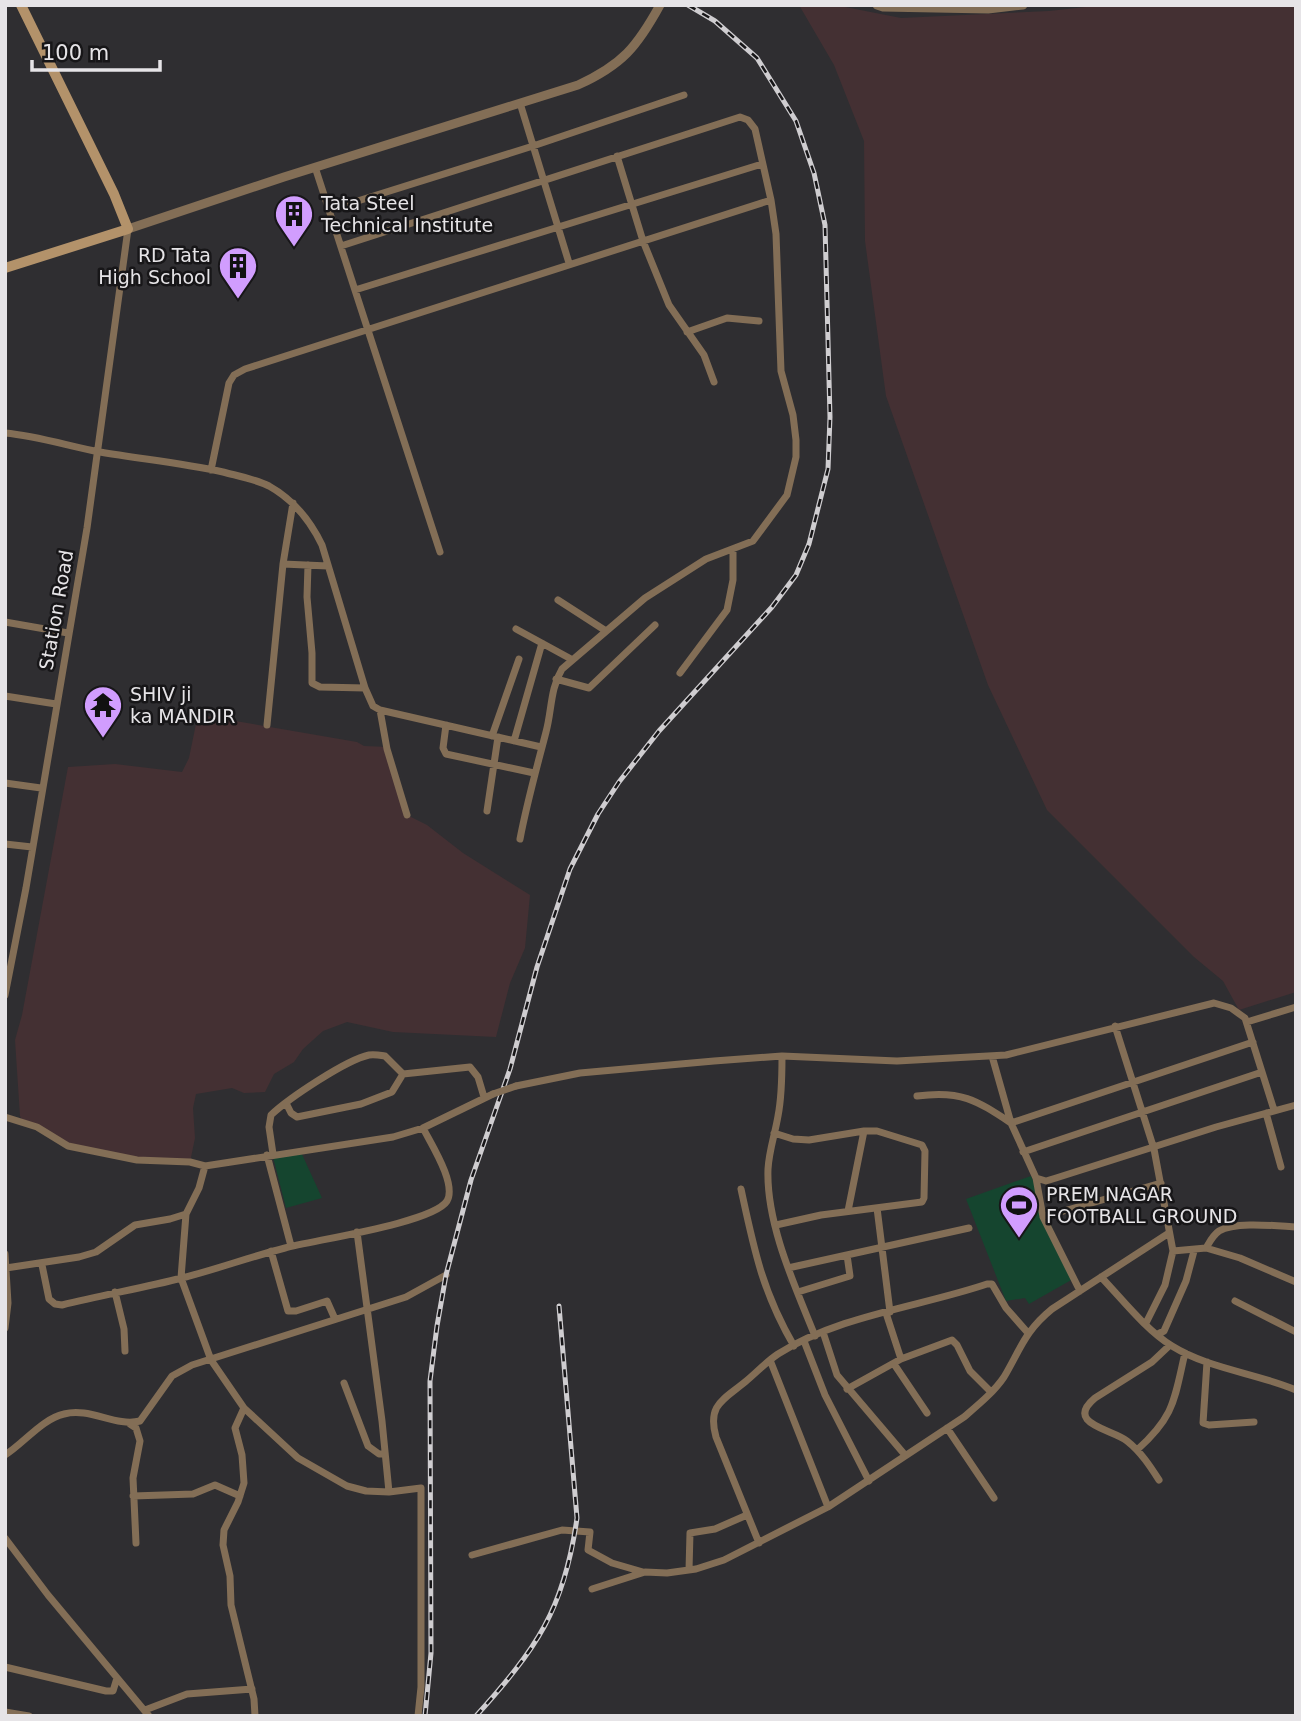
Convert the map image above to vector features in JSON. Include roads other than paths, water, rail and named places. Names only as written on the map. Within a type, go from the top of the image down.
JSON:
[{"type":"main road","points":[[5,268],[128,229],[114,194],[21,5]]},
{"type":"street","points":[[128,229],[578,85],[616,64],[646,31],[660,5]]},
{"type":"street","points":[[877,5],[1023,5]]},
{"type":"street","points":[[329,210],[533,146],[684,94]]},
{"type":"street","points":[[520,103],[569,263]]},
{"type":"street","points":[[341,246],[740,117],[748,120],[754,129],[776,234],[781,371],[793,415],[796,457],[787,495],[753,541],[693,566],[636,604],[571,659],[556,680],[551,695],[550,716],[520,839]]},
{"type":"street","points":[[617,156],[643,242],[669,305],[704,355],[715,382]]},
{"type":"street","points":[[355,290],[762,164]]},
{"type":"street","points":[[315,167],[440,552]]},
{"type":"street","points":[[211,470],[226,392],[234,376],[245,369],[771,200]]},
{"type":"street","name":"Station Road","points":[[5,995],[99,452],[128,229]]},
{"type":"street","points":[[687,332],[727,318],[759,321]]},
{"type":"street","points":[[5,433],[211,470],[266,484],[293,503],[314,527],[373,706],[380,710],[541,747]]},
{"type":"street","points":[[267,725],[283,564],[293,503]]},
{"type":"street","points":[[680,674],[727,610],[733,580],[733,550]]},
{"type":"street","points":[[283,564],[328,566]]},
{"type":"street","points":[[308,565],[312,683],[320,687],[365,688]]},
{"type":"street","points":[[558,600],[606,631]]},
{"type":"street","points":[[5,622],[68,632]]},
{"type":"street","points":[[556,680],[584,688],[594,685],[655,625]]},
{"type":"street","points":[[516,629],[571,659]]},
{"type":"street","points":[[514,741],[542,643]]},
{"type":"street","points":[[486,811],[494,765],[495,736],[519,659]]},
{"type":"street","points":[[5,696],[56,704]]},
{"type":"street","points":[[380,710],[387,749],[407,815]]},
{"type":"street","points":[[446,725],[443,748],[446,754],[534,773]]},
{"type":"street","points":[[5,783],[41,788]]},
{"type":"street","points":[[5,844],[32,847]]},
{"type":"street","points":[[5,1116],[37,1127],[68,1146],[136,1160],[190,1162],[205,1166],[393,1137],[423,1128],[484,1097],[516,1086],[580,1073],[782,1056],[897,1061],[1006,1055],[1214,1003],[1231,1007],[1247,1022],[1262,1072],[1281,1167]]},
{"type":"street","points":[[1247,1022],[1296,1007]]},
{"type":"street","points":[[1115,1026],[1154,1149],[1173,1251],[1166,1285],[1146,1323]]},
{"type":"street","points":[[917,1096],[967,1096],[1011,1122],[1253,1042]]},
{"type":"street","points":[[291,1246],[270,1155],[268,1121],[271,1115],[339,1069],[367,1055],[385,1056],[403,1074]]},
{"type":"street","points":[[782,1056],[781,1093],[769,1154],[768,1185],[788,1268],[815,1336]]},
{"type":"street","points":[[992,1056],[1011,1122],[1036,1178],[1043,1217],[1080,1291]]},
{"type":"street","points":[[403,1074],[470,1067],[478,1077],[484,1097]]},
{"type":"street","points":[[1023,1152],[1262,1072]]},
{"type":"street","points":[[286,1103],[291,1113],[297,1117],[341,1109],[392,1092],[403,1074]]},
{"type":"street","points":[[1036,1178],[1046,1181],[1296,1105]]},
{"type":"street","points":[[42,1265],[50,1299],[55,1304],[62,1305],[181,1278],[271,1251],[429,1213],[442,1207],[449,1199],[450,1190],[448,1178],[423,1128]]},
{"type":"street","points":[[848,1211],[864,1131]]},
{"type":"street","points":[[774,1133],[793,1139],[809,1140],[877,1131],[922,1145],[925,1151],[925,1198],[922,1202],[848,1211],[776,1225]]},
{"type":"street","points":[[205,1166],[200,1188],[186,1214],[181,1278],[211,1360],[244,1408],[277,1440],[317,1470],[347,1486],[366,1491],[421,1489],[421,1687],[418,1716]]},
{"type":"street","points":[[1043,1217],[1161,1183]]},
{"type":"street","points":[[741,1189],[765,1289],[794,1346]]},
{"type":"street","points":[[877,1208],[888,1312],[898,1361],[927,1413]]},
{"type":"street","points":[[6,1268],[42,1265],[96,1252],[135,1225],[186,1214]]},
{"type":"street","points":[[1206,1248],[1216,1232],[1224,1228],[1296,1227]]},
{"type":"street","points":[[788,1268],[969,1228]]},
{"type":"street","points":[[357,1232],[389,1492]]},
{"type":"street","points":[[592,1589],[645,1572],[689,1570],[724,1560],[828,1507],[972,1411],[1002,1379],[1036,1322],[1169,1233]]},
{"type":"street","points":[[1173,1251],[1206,1248],[1240,1258],[1296,1281]]},
{"type":"street","points":[[271,1251],[288,1311],[327,1301],[335,1319]]},
{"type":"street","points":[[1158,1334],[1164,1331],[1186,1281],[1194,1251]]},
{"type":"street","points":[[5,1254],[5,1328]]},
{"type":"street","points":[[798,1292],[850,1276],[847,1255]]},
{"type":"street","points":[[5,1455],[47,1423],[66,1413],[78,1412],[129,1423],[140,1421],[172,1376],[192,1365],[406,1297],[446,1275]]},
{"type":"street","points":[[1101,1277],[1170,1345],[1207,1362],[1272,1380],[1296,1390]]},
{"type":"street","points":[[759,1543],[716,1437],[713,1411],[722,1400],[770,1360],[823,1332],[992,1284],[1006,1308],[1028,1333]]},
{"type":"street","points":[[115,1292],[124,1329],[125,1351]]},
{"type":"street","points":[[1235,1301],[1296,1332]]},
{"type":"street","points":[[823,1332],[831,1363],[847,1390],[905,1455]]},
{"type":"street","points":[[847,1390],[898,1361],[952,1340],[971,1371],[991,1392]]},
{"type":"street","points":[[804,1341],[824,1395],[869,1481]]},
{"type":"street","points":[[1159,1480],[1138,1450],[1126,1440],[1093,1425],[1084,1412],[1095,1398],[1152,1362],[1170,1345]]},
{"type":"street","points":[[1138,1450],[1154,1435],[1171,1410],[1185,1353]]},
{"type":"street","points":[[770,1360],[828,1507]]},
{"type":"street","points":[[1207,1362],[1203,1423],[1209,1425],[1254,1422]]},
{"type":"street","points":[[344,1382],[368,1446],[379,1454],[385,1454]]},
{"type":"street","points":[[244,1408],[235,1428],[244,1483],[224,1530],[223,1545],[230,1576],[234,1620],[252,1689],[255,1716]]},
{"type":"street","points":[[129,1423],[136,1428],[140,1441],[132,1478],[136,1543]]},
{"type":"street","points":[[947,1428],[993,1498]]},
{"type":"street","points":[[133,1496],[193,1494],[215,1485],[240,1496]]},
{"type":"street","points":[[689,1570],[690,1533],[715,1529],[747,1515]]},
{"type":"street","points":[[472,1555],[562,1530],[582,1531],[590,1532],[588,1550],[612,1563],[645,1572]]},
{"type":"street","points":[[5,1538],[48,1595],[147,1713],[187,1694],[252,1689]]},
{"type":"street","points":[[5,1667],[106,1691],[113,1690],[117,1678]]},
{"type":"street","points":[[5,1712],[29,1716]]},
{"type":"railway","points":[[425,1716],[431,1653],[430,1381],[437,1326],[446,1275],[471,1180],[510,1069],[537,967],[570,869],[598,814],[619,782],[659,731],[772,607],[796,575],[809,544],[828,469],[830,417],[825,225],[814,173],[796,121],[757,58],[715,21],[688,5]]},
{"type":"railway","points":[[476,1716],[516,1669],[544,1626],[564,1578],[571,1550],[577,1518],[559,1306]]},
{"type":"place","name":"Tata Steel Technical Institute","points":[[294,248]]},
{"type":"place","name":"RD Tata High School","points":[[238,300]]},
{"type":"place","name":"SHIV ji ka MANDIR","points":[[103,739]]},
{"type":"place","name":"PREM NAGAR FOOTBALL GROUND","points":[[1019,1239]]}]
